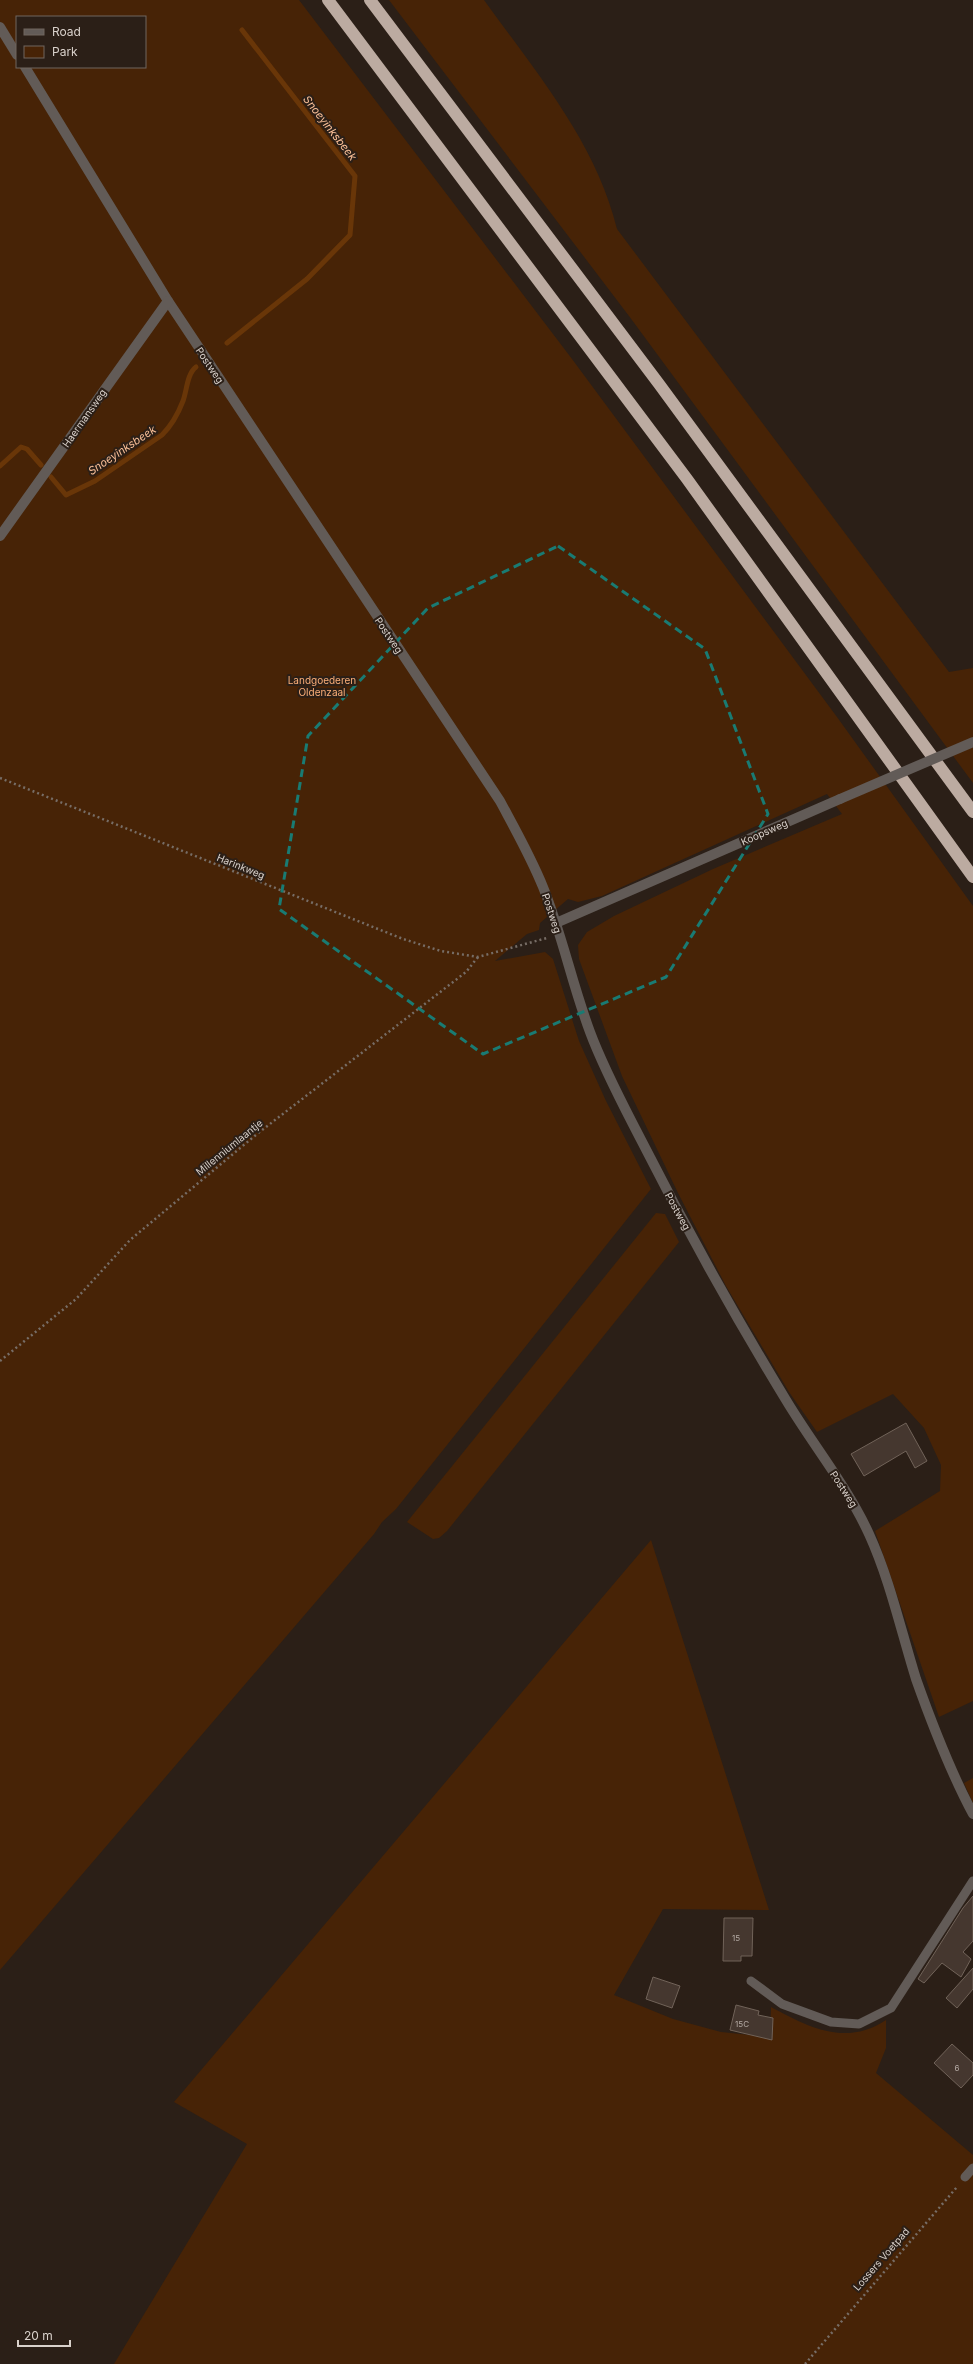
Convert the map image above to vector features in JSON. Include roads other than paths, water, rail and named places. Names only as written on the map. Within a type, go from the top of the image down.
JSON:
[{"type":"highway","points":[[328,0],[682,473],[973,877]]},
{"type":"highway","points":[[370,0],[659,384],[973,812]]},
{"type":"street","points":[[0,27],[16,53]]},
{"type":"street","name":"Postweg","points":[[26,68],[168,300],[500,801],[527,852],[543,887],[556,923],[573,985],[591,1035],[619,1096],[665,1188],[741,1326],[799,1421],[853,1502],[871,1537],[891,1594],[929,1714],[973,1814]]},
{"type":"street","name":"Haermansweg","points":[[0,536],[168,300]]},
{"type":"street","name":"Koopsweg","points":[[556,923],[973,742]]},
{"type":"lane","points":[[752,1981],[782,2004],[831,2022],[859,2024],[891,2008],[973,1881]]},
{"type":"lane","points":[[965,2177],[973,2168]]},
{"type":"waterway","name":"Snoeyinksbeek","points":[[227,343],[307,279],[350,235],[355,176],[242,30]]},
{"type":"waterway","name":"Snoeyinksbeek","points":[[51,477],[66,495],[95,481],[162,435],[177,415],[183,401],[189,378],[196,367]]},
{"type":"waterway","name":"Snoeyinksbeek","points":[[0,466],[21,447],[27,449],[41,465]]},
{"type":"park label","name":"Landgoederen Oldenzaal","points":[[322,686]]}]
